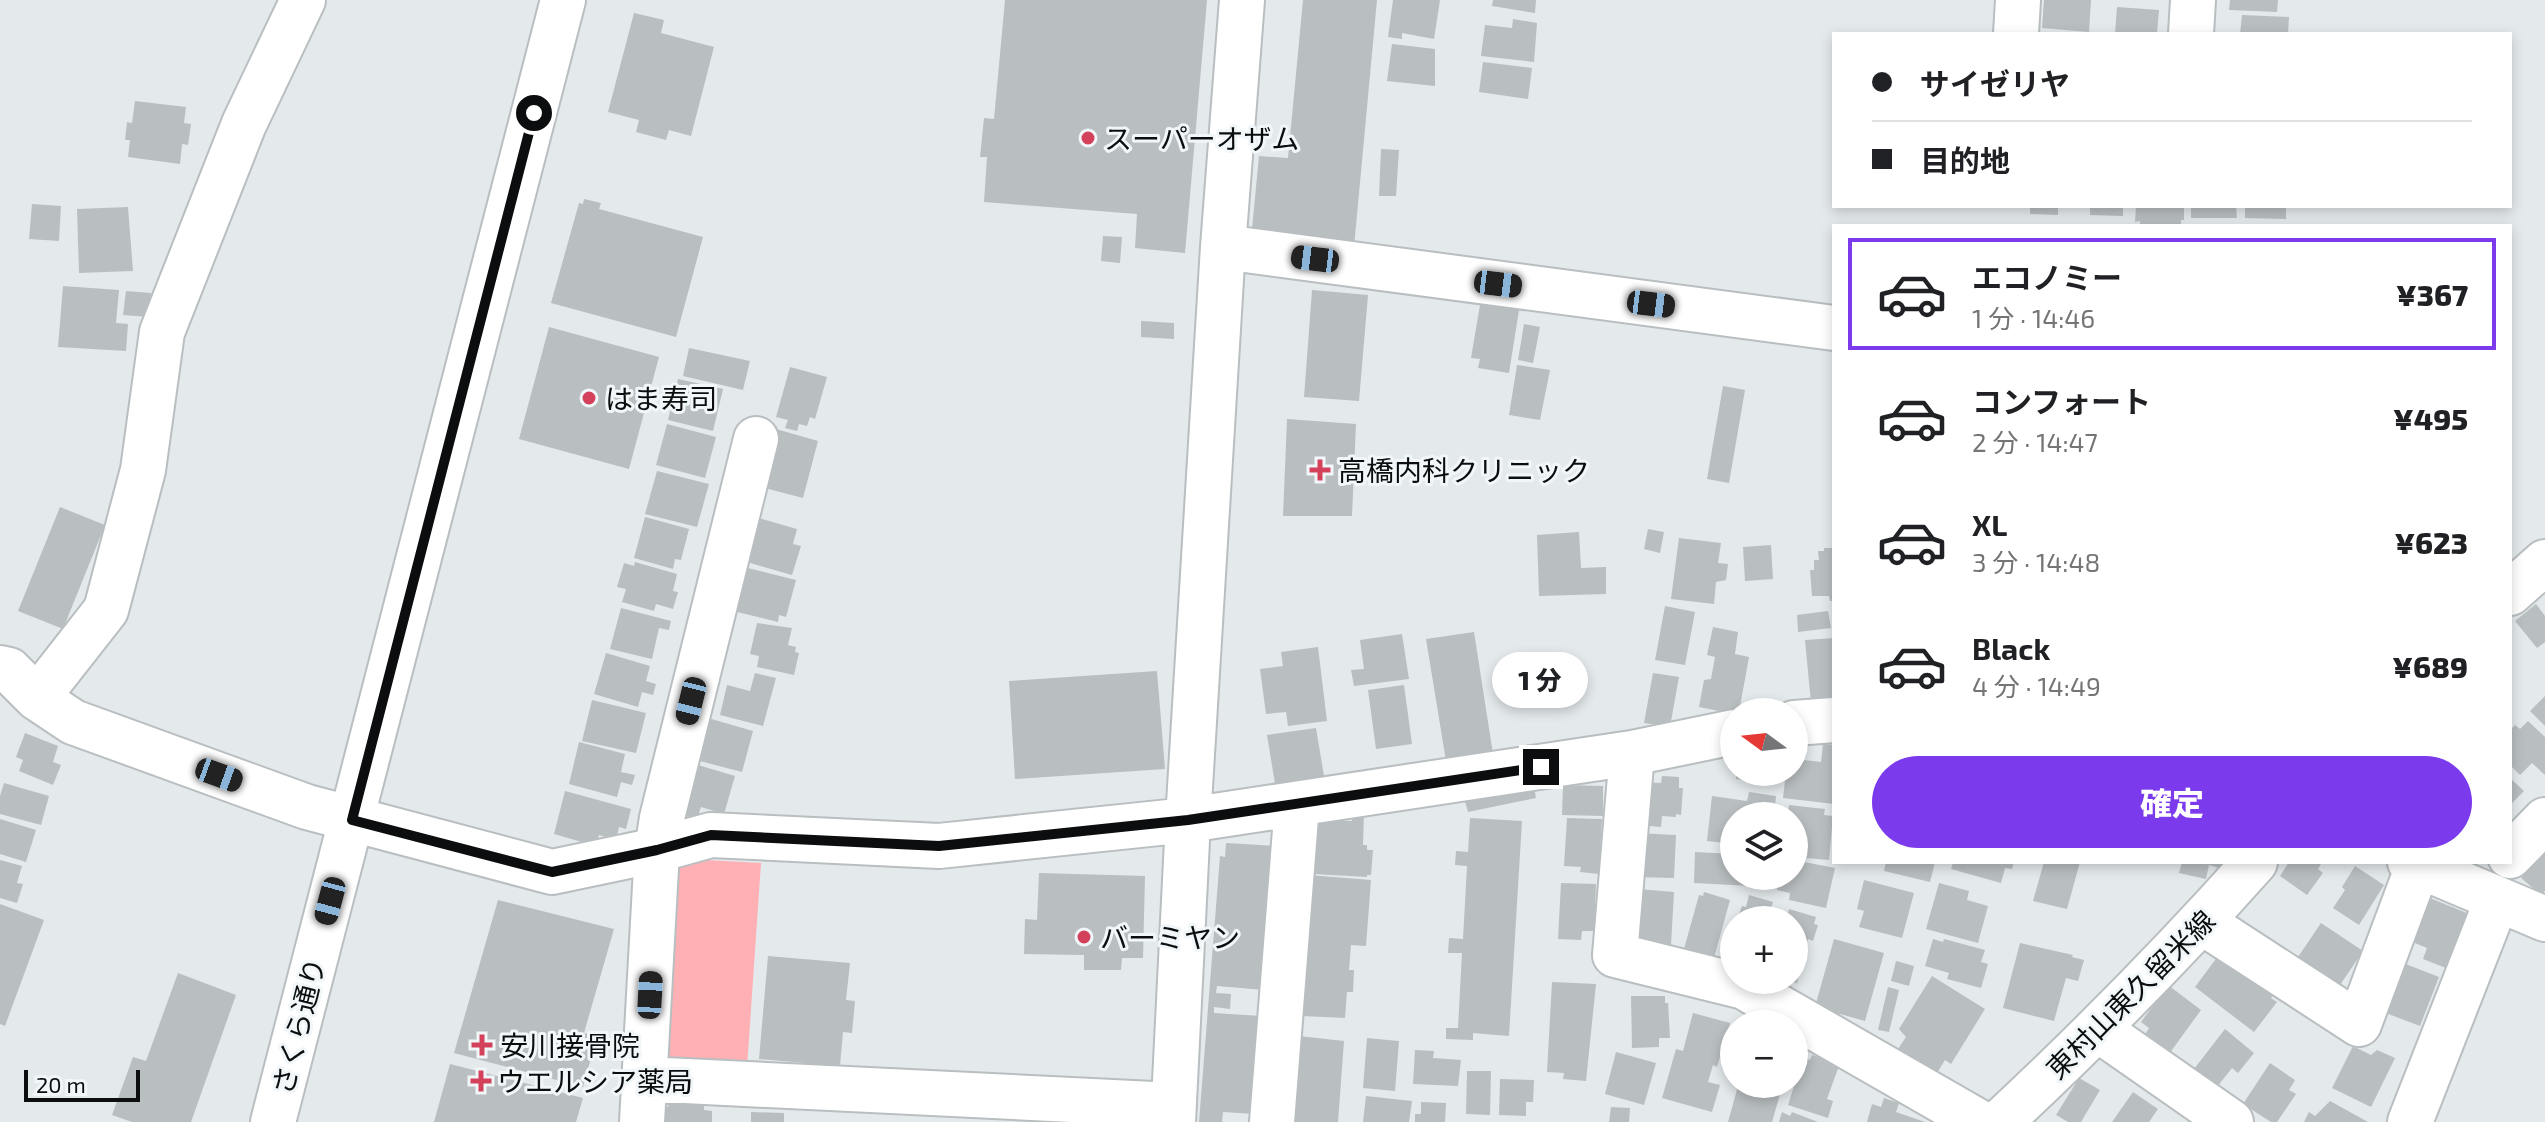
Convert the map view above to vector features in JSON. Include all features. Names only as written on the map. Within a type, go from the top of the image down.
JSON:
[{"type":"street","points":[[303,0],[244,124],[162,332],[143,470],[106,610],[12,684],[73,722],[307,807],[552,872],[711,835],[939,846],[1188,820],[1632,753],[1720,735]]},
{"type":"street","name":"さくら通り","points":[[273,1122],[563,0]]},
{"type":"street","points":[[645,1079],[1173,1113],[1223,247],[1242,0]]},
{"type":"street","points":[[2016,32],[2018,0]]},
{"type":"street","points":[[2191,32],[2193,0]]},
{"type":"street","points":[[1223,247],[1832,328]]},
{"type":"street","points":[[642,1122],[657,850],[665,802],[756,439]]},
{"type":"street","points":[[1808,722],[1832,720]]},
{"type":"street","points":[[1632,753],[1615,955],[1744,987],[1979,1122]]},
{"type":"street","points":[[1272,1122],[1297,805]]},
{"type":"street","points":[[2512,854],[2545,820]]},
{"type":"street","name":"東村山東久留米線","points":[[2000,1122],[2099,1030],[2253,864]]},
{"type":"street","points":[[2202,922],[2359,1024],[2414,864],[2493,884],[2545,919]]},
{"type":"street","points":[[2410,1122],[2493,884]]},
{"type":"street","points":[[2099,1030],[2231,1122]]},
{"type":"shaded area","points":[[706,860],[761,863],[747,1068],[671,1068],[660,1055],[675,874],[683,864]]},
{"type":"building","name":"スーパーオザム","points":[[1005,0],[1207,0],[1185,253],[1135,248],[1137,214],[984,202],[987,157],[980,157],[984,118],[994,119]]},
{"type":"building","points":[[1303,0],[1377,0],[1354,247],[1251,239],[1259,156],[1288,158]]},
{"type":"building","points":[[1393,0],[1440,0],[1434,39],[1402,33],[1402,39],[1388,37]]},
{"type":"building","points":[[1493,0],[1536,0],[1535,13],[1492,6]]},
{"type":"building","points":[[2044,0],[2091,0],[2089,32],[2042,28]]},
{"type":"building","points":[[2230,0],[2278,0],[2277,12],[2229,10]]},
{"type":"building","points":[[2117,7],[2159,10],[2157,32],[2115,32]]},
{"type":"building","points":[[634,13],[664,20],[661,33],[714,47],[691,136],[669,130],[666,140],[636,132],[639,120],[608,112]]},
{"type":"building","points":[[2242,15],[2289,17],[2288,32],[2240,32]]},
{"type":"building","points":[[1513,19],[1537,23],[1534,62],[1481,56],[1485,25],[1512,28]]},
{"type":"building","points":[[1392,44],[1435,49],[1435,86],[1387,81]]},
{"type":"building","points":[[1483,62],[1532,68],[1528,99],[1479,92]]},
{"type":"building","points":[[135,101],[186,107],[184,123],[191,124],[188,145],[182,144],[180,164],[128,157],[130,140],[125,140],[127,122],[132,123]]},
{"type":"building","points":[[1381,149],[1399,150],[1396,196],[1379,196]]},
{"type":"building","points":[[584,199],[601,203],[599,209],[703,237],[676,337],[551,303],[579,203],[583,204]]},
{"type":"building","points":[[32,204],[61,206],[59,241],[29,239]]},
{"type":"building","points":[[128,207],[133,271],[79,273],[77,209]]},
{"type":"building","points":[[2030,208],[2058,208],[2058,215],[2030,214]]},
{"type":"building","points":[[2090,208],[2123,208],[2123,216],[2090,215]]},
{"type":"building","points":[[2136,208],[2184,208],[2181,224],[2135,222]]},
{"type":"building","points":[[2191,208],[2236,208],[2237,218],[2191,218]]},
{"type":"building","points":[[2245,208],[2286,208],[2286,219],[2245,218]]},
{"type":"building","points":[[1103,236],[1122,237],[1120,263],[1101,261]]},
{"type":"building","points":[[63,286],[119,290],[116,323],[128,324],[126,351],[58,347]]},
{"type":"building","points":[[1312,290],[1368,295],[1359,401],[1304,397]]},
{"type":"building","points":[[126,291],[151,293],[149,317],[123,315]]},
{"type":"building","points":[[1481,299],[1520,304],[1509,373],[1478,368],[1480,359],[1471,358]]},
{"type":"building","points":[[1141,321],[1174,323],[1174,339],[1141,337]]},
{"type":"building","points":[[1524,324],[1540,327],[1533,363],[1518,360]]},
{"type":"building","name":"はま寿司","points":[[549,327],[659,357],[629,469],[519,439]]},
{"type":"building","points":[[689,348],[750,361],[743,390],[683,376]]},
{"type":"building","points":[[1517,365],[1550,370],[1540,420],[1509,415]]},
{"type":"building","points":[[790,367],[827,377],[815,419],[810,417],[807,426],[799,424],[797,431],[785,428],[788,420],[776,417]]},
{"type":"building","points":[[678,379],[723,389],[713,431],[668,420]]},
{"type":"building","points":[[1723,386],[1745,390],[1729,483],[1707,479]]},
{"type":"building","name":"高橋内科クリニック","points":[[1287,419],[1356,424],[1352,516],[1283,516]]},
{"type":"building","points":[[667,424],[716,437],[705,478],[656,465]]},
{"type":"building","points":[[776,429],[818,441],[803,498],[761,487]]},
{"type":"building","points":[[657,471],[709,484],[697,527],[645,514]]},
{"type":"building","points":[[60,507],[105,525],[63,629],[18,611]]},
{"type":"building","points":[[645,517],[689,529],[681,560],[675,559],[673,569],[634,558]]},
{"type":"building","points":[[755,517],[797,529],[793,544],[801,546],[792,575],[743,561]]},
{"type":"building","points":[[1648,529],[1664,532],[1660,553],[1644,549]]},
{"type":"building","points":[[1579,532],[1581,568],[1606,567],[1606,594],[1539,596],[1537,535]]},
{"type":"building","points":[[1679,538],[1721,543],[1718,563],[1728,564],[1726,580],[1716,582],[1714,604],[1671,599]]},
{"type":"building","points":[[1771,545],[1773,579],[1745,581],[1743,547]]},
{"type":"building","points":[[1824,548],[1832,548],[1832,601],[1829,596],[1812,596],[1810,570],[1814,570],[1814,560],[1819,560],[1818,551],[1824,551]]},
{"type":"building","points":[[635,562],[677,574],[673,591],[678,592],[673,609],[656,604],[654,611],[622,602],[626,589],[617,587],[624,563],[634,566]]},
{"type":"building","points":[[744,567],[796,580],[786,617],[779,615],[778,622],[729,610]]},
{"type":"building","points":[[2536,604],[2545,616],[2545,642],[2537,648],[2515,621]]},
{"type":"building","points":[[1665,606],[1695,612],[1685,665],[1655,660]]},
{"type":"building","points":[[621,608],[671,621],[669,630],[659,628],[652,659],[610,649]]},
{"type":"building","points":[[1828,611],[1831,628],[1798,632],[1797,615]]},
{"type":"building","points":[[757,623],[792,628],[788,645],[796,647],[795,652],[799,653],[794,675],[757,667],[759,656],[750,654]]},
{"type":"building","points":[[1713,627],[1738,632],[1735,654],[1749,657],[1742,698],[1720,698],[1720,711],[1699,707],[1704,680],[1711,679],[1715,657],[1707,655]]},
{"type":"building","points":[[1474,632],[1493,754],[1446,761],[1426,639]]},
{"type":"building","points":[[1402,634],[1409,679],[1354,686],[1351,670],[1364,669],[1360,640]]},
{"type":"building","points":[[1832,638],[1832,701],[1811,703],[1805,640]]},
{"type":"building","points":[[1318,647],[1327,721],[1288,726],[1286,712],[1266,714],[1260,669],[1283,666],[1281,652]]},
{"type":"building","points":[[606,653],[650,666],[646,681],[656,684],[653,695],[642,692],[638,707],[594,694]]},
{"type":"building","points":[[1157,671],[1165,769],[1015,779],[1009,681]]},
{"type":"building","points":[[755,673],[776,678],[763,726],[720,715],[727,685],[750,691]]},
{"type":"building","points":[[1653,673],[1679,677],[1670,727],[1644,723]]},
{"type":"building","points":[[1404,685],[1412,744],[1376,749],[1368,690]]},
{"type":"building","points":[[2545,696],[2545,726],[2530,711]]},
{"type":"building","points":[[592,700],[646,713],[636,753],[582,741]]},
{"type":"building","points":[[708,718],[753,731],[742,772],[696,760]]},
{"type":"building","points":[[2528,721],[2545,737],[2545,775],[2532,763],[2520,775],[2512,767],[2512,728],[2515,725],[2520,729]]},
{"type":"building","points":[[1316,728],[1326,788],[1277,796],[1267,735]]},
{"type":"building","points":[[25,733],[58,746],[53,762],[61,765],[53,785],[19,771],[23,760],[16,757]]},
{"type":"building","points":[[579,742],[625,754],[621,772],[635,775],[632,785],[621,782],[617,797],[569,784]]},
{"type":"building","points":[[1823,744],[1832,745],[1832,804],[1783,798],[1784,786],[1808,786],[1808,761],[1821,762]]},
{"type":"building","points":[[688,762],[735,776],[724,814],[701,807],[697,819],[674,813]]},
{"type":"building","points":[[1662,776],[1679,777],[1679,788],[1683,788],[1681,815],[1662,816],[1661,827],[1639,825],[1641,782],[1661,783]]},
{"type":"building","points":[[2512,780],[2524,791],[2512,803]]},
{"type":"building","points":[[4,783],[49,796],[41,825],[0,814]]},
{"type":"building","points":[[1563,785],[1603,786],[1603,816],[1562,815]]},
{"type":"building","points":[[1534,787],[1536,798],[1468,812],[1465,801]]},
{"type":"building","points":[[565,791],[631,809],[626,829],[619,827],[616,840],[599,835],[596,846],[554,834]]},
{"type":"building","points":[[1749,792],[1776,796],[1775,802],[1720,802],[1720,842],[1707,841],[1712,796],[1747,801]]},
{"type":"building","points":[[1808,807],[1825,809],[1824,815],[1832,816],[1829,860],[1808,858]]},
{"type":"building","points":[[1364,812],[1363,845],[1367,845],[1367,850],[1373,850],[1371,875],[1314,874],[1316,820],[1352,821],[1352,813]]},
{"type":"building","points":[[1470,818],[1522,821],[1509,1036],[1473,1033],[1473,1040],[1446,1039],[1446,1028],[1458,1028],[1462,953],[1448,953],[1449,938],[1463,939],[1467,866],[1455,865],[1456,851],[1468,852]]},
{"type":"building","points":[[1567,818],[1602,819],[1599,874],[1580,872],[1581,867],[1564,866]]},
{"type":"building","points":[[0,819],[36,830],[26,862],[0,854]]},
{"type":"building","points":[[1636,833],[1676,835],[1674,878],[1635,877]]},
{"type":"building","points":[[1226,843],[1275,846],[1264,990],[1217,986],[1216,993],[1231,994],[1230,1009],[1214,1007],[1214,1013],[1261,1016],[1254,1114],[1223,1112],[1222,1122],[1199,1122],[1220,856],[1225,857]]},
{"type":"building","points":[[2545,851],[2545,891],[2541,895],[2521,878]]},
{"type":"building","points":[[1695,852],[1720,853],[1720,884],[1694,883]]},
{"type":"building","points":[[0,860],[22,866],[17,883],[23,884],[17,903],[0,898]]},
{"type":"building","points":[[1808,863],[1835,868],[1826,908],[1789,900],[1790,893],[1777,890],[1808,890]]},
{"type":"building","points":[[1886,864],[1934,864],[1930,882],[1884,871]]},
{"type":"building","points":[[1952,864],[2013,864],[2012,869],[2005,868],[2001,883],[1951,869]]},
{"type":"building","points":[[2043,864],[2079,864],[2067,909],[2033,901]]},
{"type":"building","points":[[2181,864],[2220,864],[2219,868],[2209,865],[2206,879],[2179,873]]},
{"type":"building","points":[[2288,864],[2321,864],[2318,869],[2323,873],[2307,895],[2280,876]]},
{"type":"building","points":[[2355,866],[2384,885],[2359,925],[2333,908]]},
{"type":"building","name":"バーミヤン","points":[[1039,873],[1145,876],[1143,958],[1122,958],[1121,970],[1084,970],[1084,955],[1024,954],[1025,919],[1037,920]]},
{"type":"building","points":[[1308,875],[1371,880],[1366,946],[1351,945],[1349,970],[1354,970],[1353,992],[1347,992],[1345,1018],[1302,1016]]},
{"type":"building","points":[[1864,880],[1914,893],[1902,938],[1859,927],[1864,911],[1857,909]]},
{"type":"building","points":[[1561,883],[1596,884],[1594,931],[1582,931],[1581,940],[1558,939]]},
{"type":"building","points":[[1939,883],[1969,891],[1967,900],[1988,906],[1978,943],[1926,929]]},
{"type":"building","points":[[1638,889],[1674,892],[1671,945],[1643,944],[1635,940]]},
{"type":"building","points":[[1704,892],[1730,900],[1728,906],[1720,906],[1720,936],[1714,958],[1684,949],[1699,895],[1703,896]]},
{"type":"building","points":[[1749,895],[1773,902],[1772,906],[1746,906]]},
{"type":"building","points":[[2425,896],[2474,916],[2451,970],[2423,959],[2427,948],[2410,941]]},
{"type":"building","points":[[498,900],[614,929],[584,1033],[597,1036],[583,1087],[454,1053]]},
{"type":"building","points":[[0,904],[44,920],[5,1026],[0,1024]]},
{"type":"building","points":[[1808,915],[1816,917],[1814,924],[1818,925],[1813,941],[1808,939]]},
{"type":"building","points":[[2321,923],[2363,951],[2338,988],[2296,960]]},
{"type":"building","points":[[1834,939],[1884,953],[1865,1021],[1815,1007]]},
{"type":"building","points":[[1933,939],[1985,950],[1981,962],[1988,964],[1981,988],[1947,979],[1949,973],[1925,966]]},
{"type":"building","points":[[2020,943],[2084,960],[2078,981],[2066,978],[2054,1021],[2003,1008]]},
{"type":"building","points":[[2221,952],[2275,993],[2271,998],[2277,1002],[2254,1032],[2195,987]]},
{"type":"building","points":[[768,956],[850,963],[846,1000],[855,1001],[852,1033],[843,1032],[840,1066],[759,1059]]},
{"type":"building","points":[[1896,961],[1914,966],[1909,986],[1891,981]]},
{"type":"building","points":[[2398,961],[2439,977],[2420,1026],[2378,1010]]},
{"type":"building","points":[[178,973],[236,995],[191,1122],[132,1122],[112,1115],[133,1057],[146,1061]]},
{"type":"building","points":[[1932,976],[1985,1009],[1951,1064],[1945,1060],[1937,1073],[1898,1049],[1906,1037],[1899,1029]]},
{"type":"building","points":[[1552,982],[1596,984],[1586,1081],[1563,1079],[1564,1073],[1547,1072]]},
{"type":"building","points":[[2168,985],[2201,1010],[2169,1054],[2144,1036],[2149,1028],[2141,1022]]},
{"type":"building","points":[[1888,987],[1899,990],[1889,1032],[1878,1030]]},
{"type":"building","points":[[1631,996],[1665,996],[1670,1038],[1659,1038],[1659,1047],[1632,1048]]},
{"type":"building","points":[[1693,1013],[1720,1020],[1720,1057],[1717,1067],[1713,1065],[1708,1082],[1720,1085],[1712,1112],[1662,1098],[1676,1049],[1683,1051]]},
{"type":"building","points":[[2225,1029],[2254,1053],[2238,1073],[2232,1068],[2217,1087],[2194,1069]]},
{"type":"building","points":[[1299,1036],[1344,1041],[1338,1122],[1292,1122]]},
{"type":"building","points":[[1367,1038],[1399,1041],[1395,1091],[1363,1088]]},
{"type":"building","points":[[2353,1046],[2371,1055],[2377,1050],[2395,1058],[2371,1107],[2332,1088]]},
{"type":"building","points":[[1415,1050],[1434,1051],[1433,1058],[1461,1060],[1458,1086],[1413,1084]]},
{"type":"building","points":[[1616,1052],[1656,1063],[1644,1105],[1605,1094]]},
{"type":"building","points":[[1812,1055],[1840,1063],[1827,1099],[1833,1101],[1828,1118],[1788,1105],[1790,1098],[1808,1098]]},
{"type":"building","points":[[2270,1063],[2295,1080],[2289,1090],[2296,1094],[2277,1122],[2271,1122],[2243,1104]]},
{"type":"building","name":"ウエルシア薬局","points":[[450,1064],[583,1098],[576,1122],[434,1122]]},
{"type":"building","points":[[1467,1071],[1491,1071],[1490,1115],[1466,1114]]},
{"type":"building","points":[[2079,1078],[2100,1090],[2081,1122],[2068,1122],[2056,1115]]},
{"type":"building","points":[[1500,1079],[1534,1080],[1533,1102],[1526,1102],[1526,1116],[1499,1115]]},
{"type":"building","points":[[2133,1092],[2158,1109],[2149,1122],[2112,1122]]},
{"type":"building","points":[[1366,1096],[1412,1101],[1409,1122],[1363,1122]]},
{"type":"building","points":[[676,1098],[704,1100],[704,1110],[712,1111],[712,1122],[664,1122],[665,1109]]},
{"type":"building","points":[[1735,1098],[1779,1098],[1772,1122],[1728,1122]]},
{"type":"building","points":[[1884,1098],[1899,1103],[1896,1112],[1925,1122],[1867,1122],[1872,1104],[1881,1107]]},
{"type":"building","points":[[2330,1101],[2368,1122],[2304,1122],[2309,1112],[2315,1116]]},
{"type":"building","points":[[1421,1102],[1446,1103],[1445,1122],[1415,1122],[1415,1114],[1421,1114]]},
{"type":"building","points":[[1611,1107],[1630,1108],[1629,1122],[1609,1122]]},
{"type":"building","points":[[751,1112],[784,1113],[784,1122],[751,1122]]},
{"type":"building","points":[[1782,1112],[1790,1116],[1792,1112],[1818,1122],[1779,1122]]},
{"type":"place","name":"スーパーオザム","points":[[1088,138]]},
{"type":"place","name":"はま寿司","points":[[589,398]]},
{"type":"place","name":"高橋内科クリニック","points":[[1320,470]]},
{"type":"place","name":"バーミヤン","points":[[1084,937]]},
{"type":"place","name":"安川接骨院","points":[[482,1045]]},
{"type":"place","name":"ウエルシア薬局","points":[[481,1081]]},
{"type":"route","points":[[534,113],[352,820],[552,872],[711,835],[939,846],[1188,820],[1541,767]]}]
